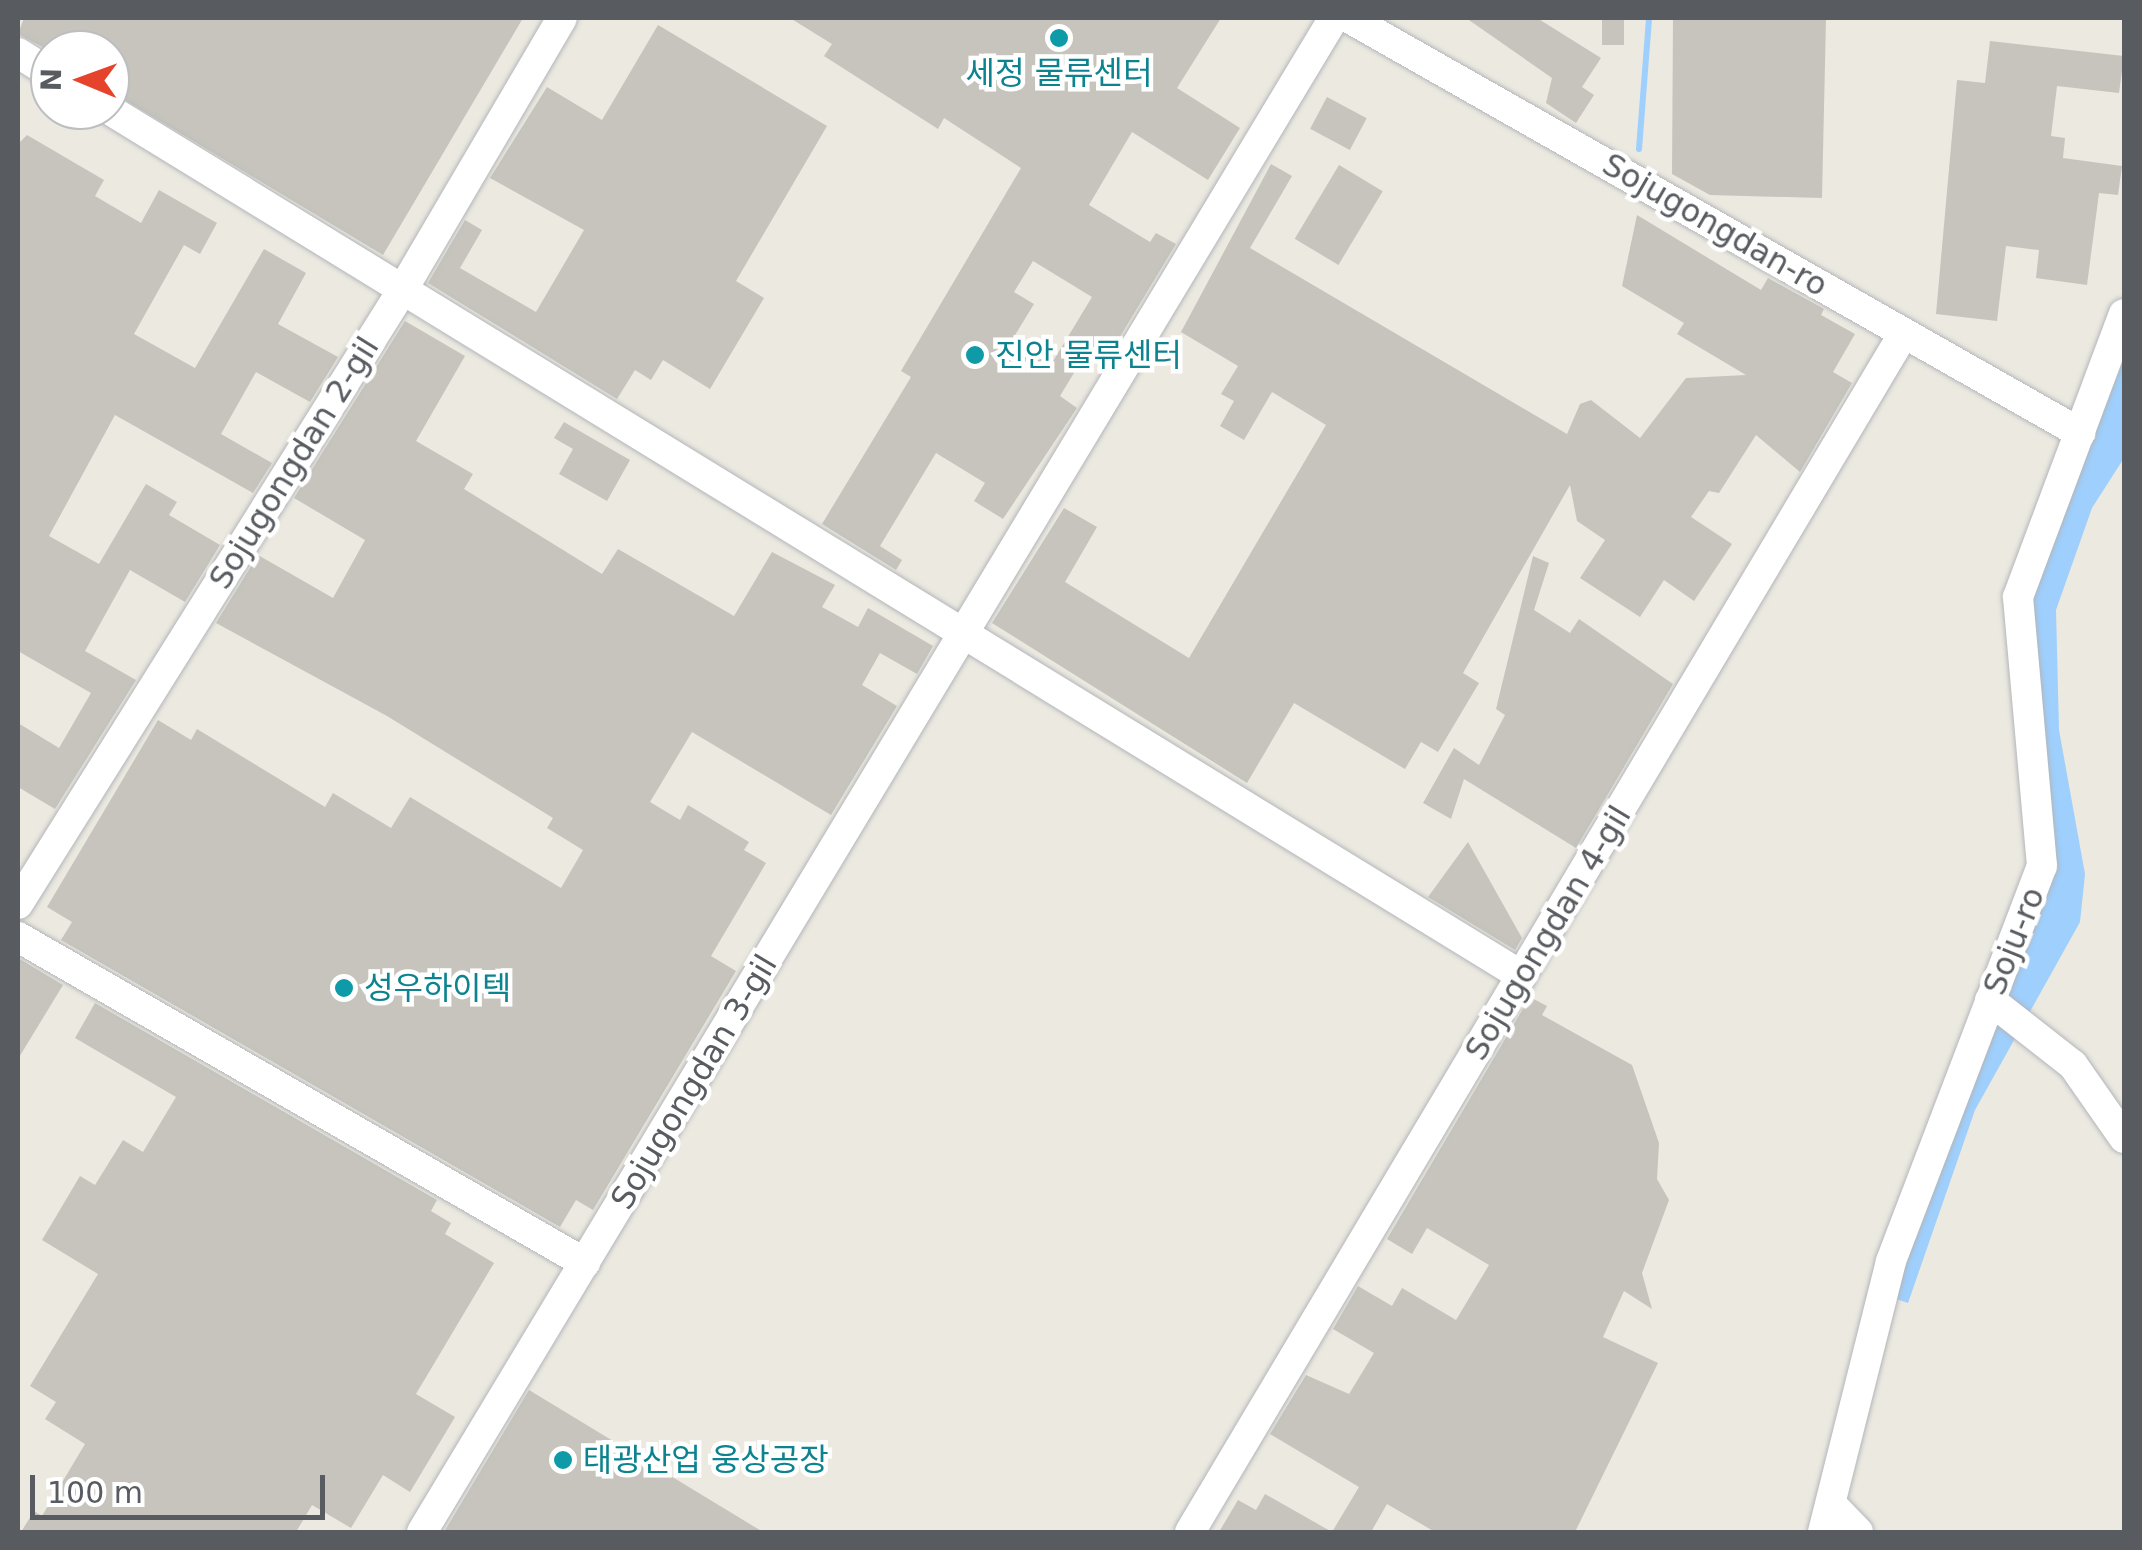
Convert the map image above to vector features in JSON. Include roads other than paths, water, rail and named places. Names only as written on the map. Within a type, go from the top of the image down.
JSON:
[{"type":"street","name":"Sojugongdan 2-gil","points":[[18,904],[403,290],[562,18]]},
{"type":"street","name":"Sojugongdan 3-gil","points":[[422,1532],[1334,18]]},
{"type":"street","name":"Sojugongdan-ro","points":[[1349,18],[2080,433]]},
{"type":"street","points":[[130,122],[966,630],[1522,976]]},
{"type":"street","name":"Soju-ro","points":[[1858,1532],[1828,1519],[1891,1261],[2042,866],[2018,597],[2124,314]]},
{"type":"street","name":"Sojugongdan 4-gil","points":[[1190,1532],[1904,333]]},
{"type":"street","points":[[18,937],[585,1263]]},
{"type":"street","points":[[1990,1000],[2073,1065],[2124,1138]]},
{"type":"water","points":[[2124,345],[2124,458],[2092,508],[2056,610],[2059,730],[2085,874],[2080,922],[1975,1110],[1908,1303],[1887,1296],[2055,853],[2031,644],[2034,576]]},
{"type":"waterway","points":[[1639,149],[1649,18]]},
{"type":"place","name":"세정 물류센터","points":[[1059,38]]},
{"type":"place","name":"진안 물류센터","points":[[975,355]]},
{"type":"place","name":"성우하이텍","points":[[344,988]]},
{"type":"place","name":"태광산업 웅상공장","points":[[563,1460]]}]
